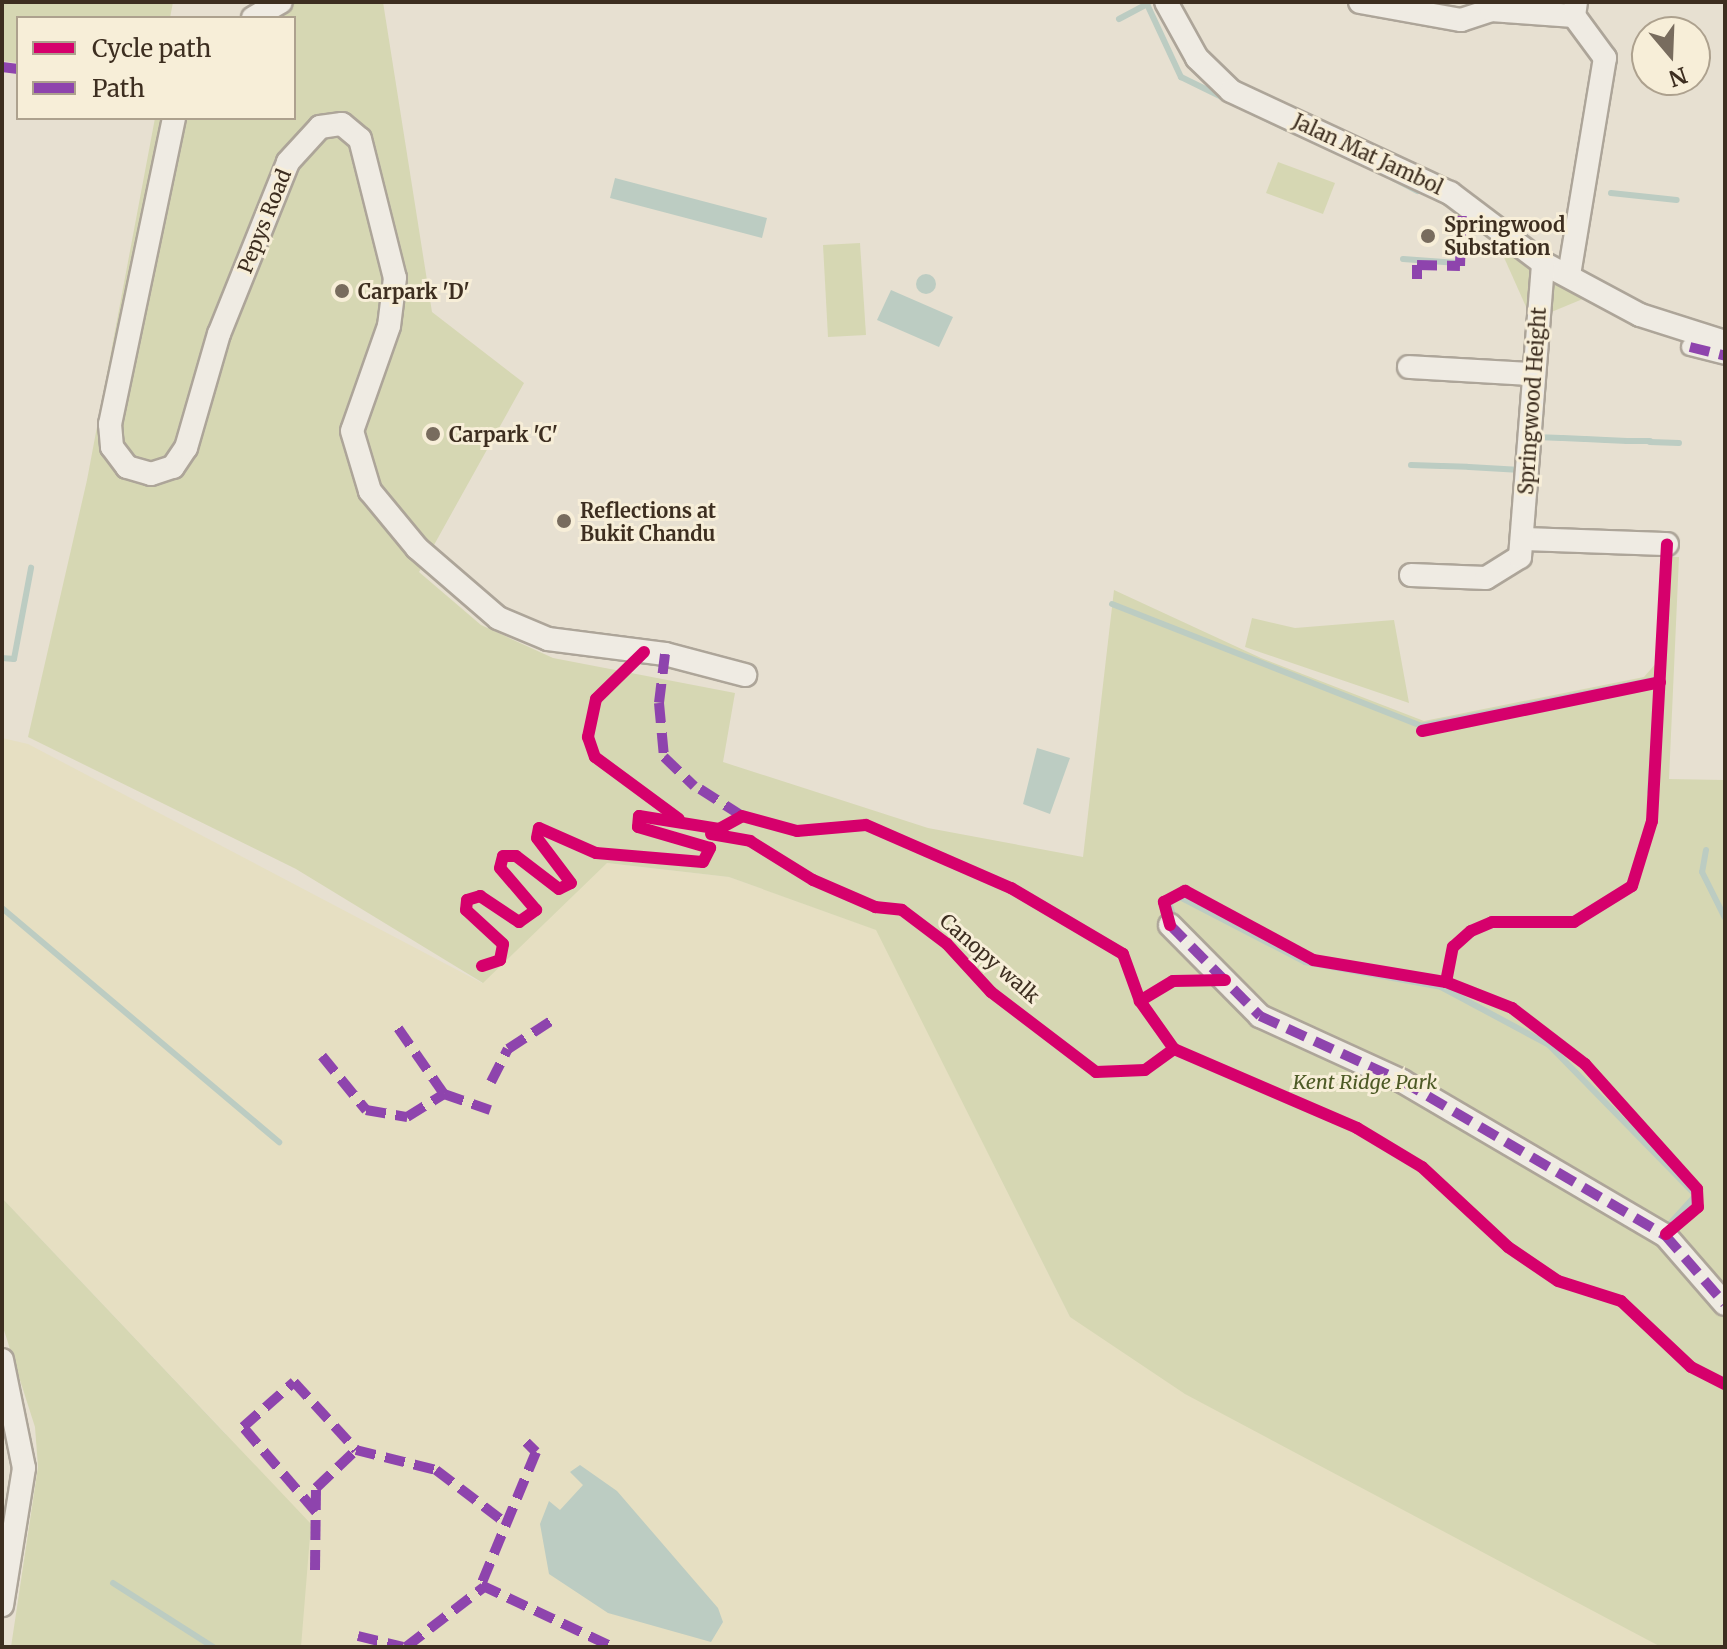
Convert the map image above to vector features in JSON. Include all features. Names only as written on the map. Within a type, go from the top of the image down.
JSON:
[{"type":"street","points":[[256,16],[281,2]]},
{"type":"street","name":"Jalan Mat Jambol","points":[[1166,2],[1212,78],[1450,193],[1543,263],[1640,315],[1725,342]]},
{"type":"street","points":[[1360,2],[1461,20],[1491,10],[1575,9],[1605,58],[1569,275]]},
{"type":"street","name":"Pepys Road","points":[[174,120],[110,424],[112,447],[127,467],[151,474],[173,467],[186,448],[219,334],[288,162],[320,127],[342,124],[360,139],[395,278],[389,326],[352,431],[370,491],[417,548],[498,618],[548,639],[665,654],[745,675]]},
{"type":"street","name":"Springwood Height","points":[[1522,539],[1532,374],[1543,263]]},
{"type":"street","points":[[1690,347],[1725,356]]},
{"type":"street","points":[[1409,367],[1532,374]]},
{"type":"street","points":[[1411,575],[1506,572],[1520,557],[1522,539],[1667,544]]},
{"type":"street","points":[[1170,925],[1260,1016],[1402,1081],[1665,1235],[1725,1304]]},
{"type":"street","points":[[2,1360],[24,1468],[2,1605]]},
{"type":"shaded area","points":[[615,178],[767,218],[762,238],[610,198]]},
{"type":"shaded area","points":[[926,274],[933,277],[936,284],[933,291],[926,294],[919,291],[916,284],[919,277]]},
{"type":"shaded area","points":[[891,290],[953,317],[939,347],[877,320]]},
{"type":"shaded area","points":[[2,738],[28,744],[482,983],[606,863],[729,877],[877,930],[1070,1317],[1661,1647],[298,1647],[127,1569],[226,1434],[2,1198]]},
{"type":"shaded area","points":[[1037,748],[1070,758],[1050,814],[1023,804]]},
{"type":"shaded area","points":[[580,1465],[617,1491],[718,1608],[723,1622],[711,1642],[608,1613],[549,1574],[540,1524],[549,1501],[560,1510],[583,1485],[570,1472]]},
{"type":"green space","points":[[2,2],[173,2],[170,16],[16,16],[16,63],[2,61]]},
{"type":"green space","name":"Kent Ridge Park","points":[[290,2],[383,2],[432,312],[524,383],[419,572],[481,625],[553,658],[735,693],[723,762],[928,828],[1083,857],[1114,590],[1261,658],[1424,721],[1644,677],[1658,661],[1663,557],[1679,557],[1669,779],[1725,780],[1725,1647],[1661,1647],[1185,1394],[1070,1317],[876,930],[729,877],[607,863],[483,983],[296,869],[28,737],[87,480],[155,120],[296,120],[296,16],[251,16]]},
{"type":"green space","points":[[1278,162],[1335,183],[1323,214],[1266,193]]},
{"type":"green space","points":[[1494,235],[1535,267],[1531,318]]},
{"type":"green space","points":[[860,243],[866,335],[828,337],[823,245]]},
{"type":"green space","points":[[1551,276],[1590,296],[1549,313]]},
{"type":"green space","points":[[1252,618],[1295,628],[1394,620],[1409,703],[1245,647]]},
{"type":"green space","points":[[2,1198],[311,1524],[301,1647],[11,1647],[38,1467],[35,1427],[2,1324]]},
{"type":"waterway","points":[[1146,2],[1181,77],[1287,129]]},
{"type":"waterway","points":[[1119,19],[1147,4]]},
{"type":"waterway","points":[[1391,177],[1417,191]]},
{"type":"waterway","points":[[1611,193],[1677,200]]},
{"type":"waterway","points":[[1403,259],[1458,263],[1459,211]]},
{"type":"waterway","points":[[1535,437],[1561,438]]},
{"type":"waterway","points":[[1563,438],[1584,439]]},
{"type":"waterway","points":[[1586,439],[1605,440]]},
{"type":"waterway","points":[[1606,440],[1627,441]]},
{"type":"waterway","points":[[1627,441],[1650,441]]},
{"type":"waterway","points":[[1650,442],[1679,443]]},
{"type":"waterway","points":[[1411,465],[1441,466]]},
{"type":"waterway","points":[[1443,466],[1467,467]]},
{"type":"waterway","points":[[1469,467],[1521,470]]},
{"type":"waterway","points":[[2,658],[14,659],[31,568]]},
{"type":"waterway","points":[[1112,604],[1421,726],[1658,679],[1650,792]]},
{"type":"waterway","points":[[1706,850],[1702,872],[1725,918]]},
{"type":"waterway","points":[[1175,921],[1168,900],[1176,895],[1305,962],[1441,987],[1549,1045],[1696,1195],[1666,1228]]},
{"type":"waterway","points":[[2,908],[279,1142]]},
{"type":"waterway","points":[[113,1583],[213,1647]]},
{"type":"marked path","points":[[2,67],[16,69]]},
{"type":"marked path","points":[[1417,279],[1417,265],[1460,266],[1462,210]]},
{"type":"marked path","points":[[1690,347],[1725,356]]},
{"type":"marked path","points":[[665,654],[659,703],[664,757],[694,786]]},
{"type":"marked path","points":[[700,789],[742,816]]},
{"type":"marked path","points":[[1170,925],[1260,1016],[1402,1081],[1665,1235],[1725,1304]]},
{"type":"marked path","points":[[322,1056],[366,1110],[407,1117],[444,1094],[393,1021]]},
{"type":"marked path","points":[[491,1082],[508,1049],[551,1021]]},
{"type":"marked path","points":[[444,1094],[490,1110]]},
{"type":"marked path","points":[[316,1512],[243,1427],[294,1382],[356,1450],[436,1470],[507,1524]]},
{"type":"marked path","points":[[526,1442],[536,1452],[481,1585],[613,1647]]},
{"type":"marked path","points":[[315,1570],[316,1488],[356,1450]]},
{"type":"marked path","points":[[406,1647],[484,1587]]},
{"type":"marked path","points":[[358,1636],[403,1647]]},
{"type":"cycle path","points":[[1446,982],[1453,947],[1471,931],[1492,922],[1574,922],[1632,886],[1652,821],[1667,544]]},
{"type":"cycle path","points":[[644,652],[596,699],[588,737],[595,757],[679,819]]},
{"type":"cycle path","points":[[1422,731],[1660,682]]},
{"type":"cycle path","points":[[482,966],[500,960],[503,944],[466,910],[467,900],[480,896],[519,922],[536,910],[500,868],[503,856],[516,856],[559,889],[571,883],[537,838],[539,828],[596,853],[703,862],[710,848],[638,827],[639,816],[719,829],[742,816],[797,831],[866,825],[1011,888],[1123,954],[1140,1001]]},
{"type":"cycle path","name":"Canopy walk","points":[[711,834],[750,841],[813,880],[875,907],[902,910],[947,944],[991,992],[1096,1072],[1145,1070],[1174,1049]]},
{"type":"cycle path","points":[[1170,925],[1164,902],[1185,891],[1313,960],[1446,982],[1512,1008],[1585,1064],[1697,1189],[1698,1207],[1666,1234]]},
{"type":"cycle path","points":[[1225,980],[1173,981],[1140,1001],[1174,1049],[1357,1128],[1422,1167],[1508,1247],[1558,1281],[1621,1301],[1691,1367],[1725,1384]]},
{"type":"place","name":"Springwood Substation","points":[[1428,236]]},
{"type":"place","name":"Carpark 'D'","points":[[342,291]]},
{"type":"place","name":"Carpark 'C'","points":[[433,434]]},
{"type":"place","name":"Reflections at Bukit Chandu","points":[[564,521]]}]
